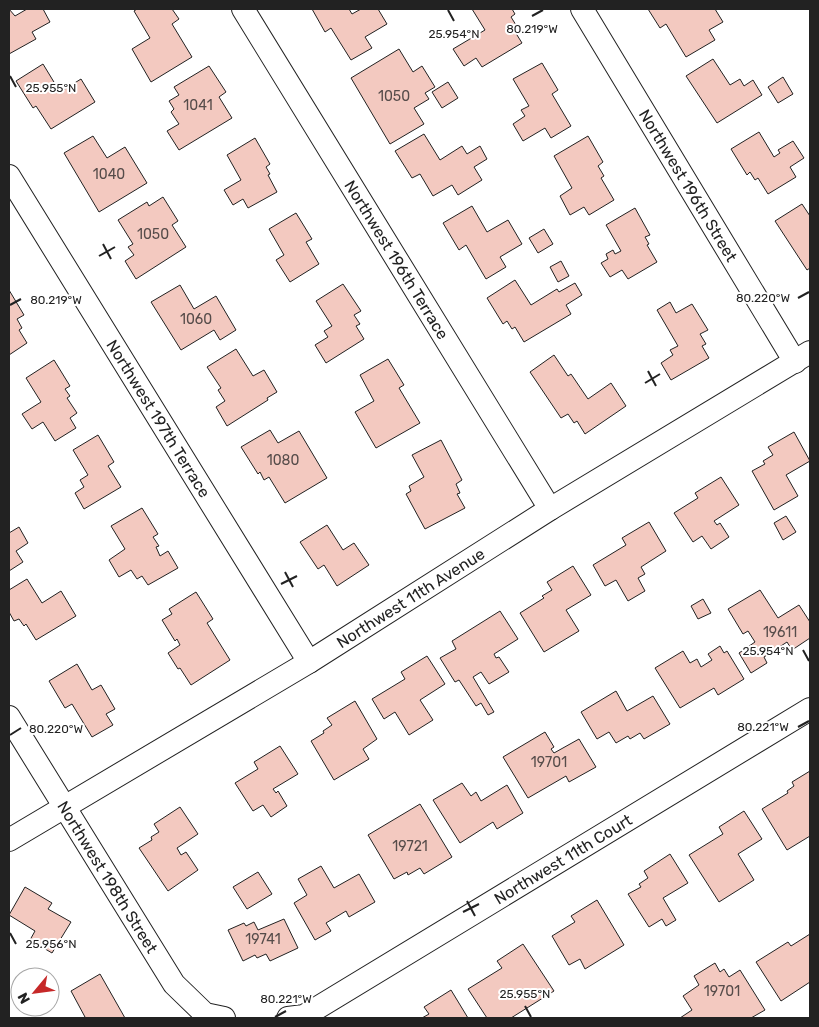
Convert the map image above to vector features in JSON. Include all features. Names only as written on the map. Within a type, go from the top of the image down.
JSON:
[{"type":"street","name":"Northwest 196th Terrace","points":[[243,9],[550,509]]},
{"type":"street","name":"Northwest 196th Street","points":[[582,9],[803,357]]},
{"type":"street","name":"Northwest 197th Terrace","points":[[9,176],[308,662]]},
{"type":"street","name":"Northwest 11th Avenue","points":[[9,840],[308,662],[550,509],[803,357]]},
{"type":"street","name":"Northwest 11th Court","points":[[288,1018],[304,1016],[810,709]]},
{"type":"street","name":"Northwest 198th Street","points":[[9,717],[174,984],[206,1014],[224,1018]]},
{"type":"building","points":[[9,9],[15,16],[27,9],[43,9],[50,22],[32,32],[36,39],[9,54]]},
{"type":"building","points":[[137,9],[172,9],[179,19],[172,24],[192,57],[151,82],[132,49],[150,38],[134,11]]},
{"type":"building","points":[[312,9],[349,9],[352,14],[361,9],[378,9],[387,24],[365,37],[372,48],[351,60],[331,28],[325,32]]},
{"type":"building","points":[[472,9],[512,9],[515,14],[511,17],[516,25],[512,27],[522,43],[482,67],[476,58],[464,66],[453,49],[485,30]]},
{"type":"building","points":[[648,9],[715,9],[723,22],[709,30],[715,40],[686,57],[666,24],[660,28]]},
{"type":"building","points":[[399,49],[413,72],[422,66],[435,87],[425,93],[429,99],[414,108],[424,124],[390,144],[351,78]]},
{"type":"building","points":[[713,59],[730,85],[740,79],[744,86],[753,80],[762,95],[717,123],[686,76]]},
{"type":"building","points":[[542,63],[558,90],[552,94],[571,126],[551,138],[545,128],[523,141],[513,124],[525,116],[521,110],[529,106],[513,79]]},
{"type":"building","points":[[43,64],[60,92],[81,79],[95,102],[51,129],[36,106],[33,108],[16,81]]},
{"type":"building","points":[[209,66],[226,92],[219,97],[232,118],[179,150],[167,131],[179,124],[171,112],[174,109],[169,101],[179,95],[174,87]]},
{"type":"building","points":[[783,77],[793,94],[778,103],[768,87]]},
{"type":"building","points":[[448,82],[458,98],[442,108],[432,92]]},
{"type":"building","points":[[759,132],[774,157],[780,153],[778,150],[793,141],[804,158],[790,167],[796,177],[768,194],[758,178],[755,180],[750,172],[747,175],[731,149]]},
{"type":"building","points":[[424,134],[440,160],[462,146],[467,154],[480,146],[487,159],[474,167],[482,180],[458,195],[452,185],[433,196],[420,174],[412,178],[395,151]]},
{"type":"building","points":[[93,136],[107,158],[125,147],[147,183],[99,212],[64,153]]},
{"type":"building","points":[[588,136],[603,162],[598,166],[604,176],[601,178],[614,200],[589,215],[584,207],[570,215],[560,196],[572,188],[554,156]]},
{"type":"building","points":[[255,138],[270,164],[266,167],[270,174],[268,175],[277,192],[248,208],[243,199],[233,205],[224,190],[241,180],[227,155]]},
{"type":"building","points":[[163,197],[178,221],[172,225],[186,247],[136,279],[125,261],[134,255],[128,247],[133,244],[118,220],[147,202],[149,206]]},
{"type":"building","points":[[802,204],[810,216],[810,268],[807,270],[775,221]]},
{"type":"building","points":[[472,206],[487,232],[508,220],[522,244],[500,257],[506,267],[486,279],[466,245],[459,250],[443,223]]},
{"type":"building","points":[[635,208],[650,235],[645,237],[649,244],[647,245],[657,262],[628,279],[622,270],[610,277],[601,263],[608,259],[606,254],[613,250],[615,254],[621,251],[606,225]]},
{"type":"building","points":[[296,213],[312,239],[306,242],[319,264],[290,282],[276,260],[284,255],[269,229]]},
{"type":"building","points":[[544,229],[553,244],[538,253],[529,238]]},
{"type":"building","points":[[561,261],[569,276],[558,282],[550,267]]},
{"type":"building","points":[[515,280],[531,305],[557,289],[559,292],[575,283],[582,295],[566,305],[571,314],[524,342],[515,327],[512,329],[507,321],[503,324],[487,298]]},
{"type":"building","points":[[343,284],[361,311],[354,315],[360,324],[356,326],[364,339],[326,363],[315,345],[328,337],[324,331],[332,326],[316,301]]},
{"type":"building","points":[[180,285],[194,309],[216,296],[236,330],[220,340],[214,330],[181,350],[151,302]]},
{"type":"building","points":[[9,290],[24,315],[17,319],[22,328],[19,330],[27,343],[9,355]]},
{"type":"building","points":[[670,302],[676,313],[692,304],[708,330],[700,334],[706,344],[702,346],[709,358],[671,380],[661,363],[673,355],[670,350],[678,346],[657,310]]},
{"type":"building","points":[[236,349],[253,376],[264,370],[277,392],[267,398],[268,400],[227,426],[216,407],[225,401],[218,390],[221,388],[207,367]]},
{"type":"building","points":[[554,355],[568,376],[571,374],[588,399],[611,383],[626,406],[585,434],[577,421],[574,423],[568,414],[561,418],[530,372]]},
{"type":"building","points":[[388,359],[404,385],[399,388],[420,423],[376,448],[355,412],[374,401],[360,375]]},
{"type":"building","points":[[54,360],[70,386],[65,389],[70,396],[67,398],[77,413],[70,418],[76,428],[55,441],[43,422],[32,429],[22,414],[41,402],[26,378]]},
{"type":"building","points":[[270,430],[278,443],[299,431],[327,478],[285,503],[269,477],[264,480],[260,472],[258,474],[241,447]]},
{"type":"building","points":[[794,432],[810,461],[786,475],[798,496],[774,510],[752,471],[765,464],[763,461],[773,455],[768,447]]},
{"type":"building","points":[[98,435],[114,462],[108,466],[121,487],[84,509],[75,493],[84,487],[80,480],[88,475],[73,450]]},
{"type":"building","points":[[441,440],[462,480],[456,484],[460,493],[457,494],[465,508],[425,529],[406,494],[411,491],[409,486],[424,477],[412,455]]},
{"type":"building","points":[[721,477],[739,505],[714,521],[717,525],[720,523],[729,537],[711,549],[702,536],[693,542],[674,513],[698,498],[695,493]]},
{"type":"building","points":[[142,508],[158,534],[153,537],[159,546],[156,547],[160,556],[168,551],[178,568],[148,585],[142,576],[137,579],[131,570],[119,577],[109,560],[125,549],[111,526]]},
{"type":"building","points":[[786,516],[796,532],[783,540],[774,523]]},
{"type":"building","points":[[649,522],[666,551],[641,567],[645,574],[638,578],[645,591],[628,601],[616,580],[605,586],[593,565],[626,545],[622,538]]},
{"type":"building","points":[[327,525],[343,550],[354,543],[369,565],[337,586],[324,565],[318,569],[300,542]]},
{"type":"building","points":[[19,527],[28,543],[16,551],[23,562],[9,571],[9,533]]},
{"type":"building","points":[[573,566],[591,595],[566,610],[579,631],[544,652],[520,613],[544,598],[542,596],[552,590],[547,582]]},
{"type":"building","points":[[27,579],[42,603],[61,591],[76,616],[36,640],[26,624],[24,626],[19,619],[14,621],[9,612],[9,590]]},
{"type":"building","points":[[760,590],[778,618],[799,605],[810,622],[810,638],[792,650],[787,642],[764,657],[767,663],[751,673],[739,653],[755,642],[748,631],[743,634],[728,609]]},
{"type":"building","points":[[196,592],[213,619],[207,623],[230,660],[191,685],[168,653],[180,645],[177,639],[175,641],[162,620],[172,614],[169,609]]},
{"type":"building","points":[[703,599],[711,613],[698,619],[691,606]]},
{"type":"building","points":[[500,611],[518,639],[494,654],[496,658],[499,657],[509,672],[489,684],[481,672],[473,677],[494,712],[488,715],[481,703],[476,706],[459,680],[455,682],[440,658],[456,649],[452,641]]},
{"type":"building","points":[[720,646],[724,653],[727,651],[744,679],[718,695],[714,688],[680,708],[655,668],[683,651],[690,663],[697,659],[701,667],[712,660],[708,654]]},
{"type":"building","points":[[427,656],[445,684],[420,700],[433,720],[409,735],[395,712],[384,719],[372,699],[405,679],[401,672]]},
{"type":"building","points":[[77,664],[92,690],[101,685],[115,709],[106,714],[113,725],[92,737],[72,704],[65,708],[49,681]]},
{"type":"building","points":[[616,691],[627,711],[653,696],[670,724],[644,739],[640,733],[630,739],[628,736],[616,743],[609,732],[597,739],[581,712]]},
{"type":"building","points":[[355,701],[377,739],[363,749],[369,759],[334,780],[311,741],[324,733],[323,731],[332,725],[327,718]]},
{"type":"building","points":[[545,732],[554,747],[551,749],[554,753],[579,739],[596,767],[569,782],[566,776],[528,798],[503,757]]},
{"type":"building","points":[[280,746],[298,774],[273,789],[276,793],[278,791],[287,806],[271,817],[263,805],[253,811],[235,783],[258,769],[254,762]]},
{"type":"building","points":[[810,771],[810,836],[787,850],[762,809],[788,793],[787,791],[794,786],[792,782]]},
{"type":"building","points":[[462,783],[471,796],[476,792],[481,801],[507,785],[523,813],[497,829],[493,822],[460,843],[433,800]]},
{"type":"building","points":[[420,804],[452,857],[424,874],[420,868],[408,875],[407,872],[394,879],[368,835]]},
{"type":"building","points":[[180,807],[198,834],[177,848],[181,855],[186,852],[198,870],[168,891],[139,848],[152,840],[151,837],[159,832],[154,824]]},
{"type":"building","points":[[744,811],[762,839],[738,854],[754,880],[719,902],[689,855],[723,834],[719,827]]},
{"type":"building","points":[[670,854],[688,883],[663,898],[676,920],[666,926],[662,919],[649,927],[628,894],[641,887],[639,884],[648,878],[644,871]]},
{"type":"building","points":[[321,866],[334,888],[359,874],[375,902],[349,917],[346,911],[326,923],[331,931],[315,940],[294,903],[307,895],[298,879]]},
{"type":"building","points":[[258,872],[272,894],[247,909],[233,887]]},
{"type":"building","points":[[25,887],[52,903],[48,909],[71,922],[52,953],[30,940],[35,931],[9,915]]},
{"type":"building","points":[[597,900],[624,945],[585,969],[580,959],[569,965],[552,936],[575,922],[571,916]]},
{"type":"building","points":[[284,919],[298,948],[270,961],[266,954],[257,958],[255,955],[243,961],[228,930],[244,923],[246,926],[254,922],[258,930]]},
{"type":"building","points":[[810,934],[810,982],[781,1001],[756,962],[788,942],[791,946]]},
{"type":"building","points":[[523,944],[554,991],[511,1018],[487,1018],[468,989],[502,968],[497,961]]},
{"type":"building","points":[[715,963],[720,972],[724,969],[729,977],[740,970],[765,1010],[751,1018],[680,1018],[692,1010],[683,996],[699,985],[694,976]]},
{"type":"building","points":[[100,974],[125,1018],[83,1018],[85,1017],[71,991]]},
{"type":"building","points":[[451,990],[468,1018],[422,1018],[429,1014],[424,1007]]}]
